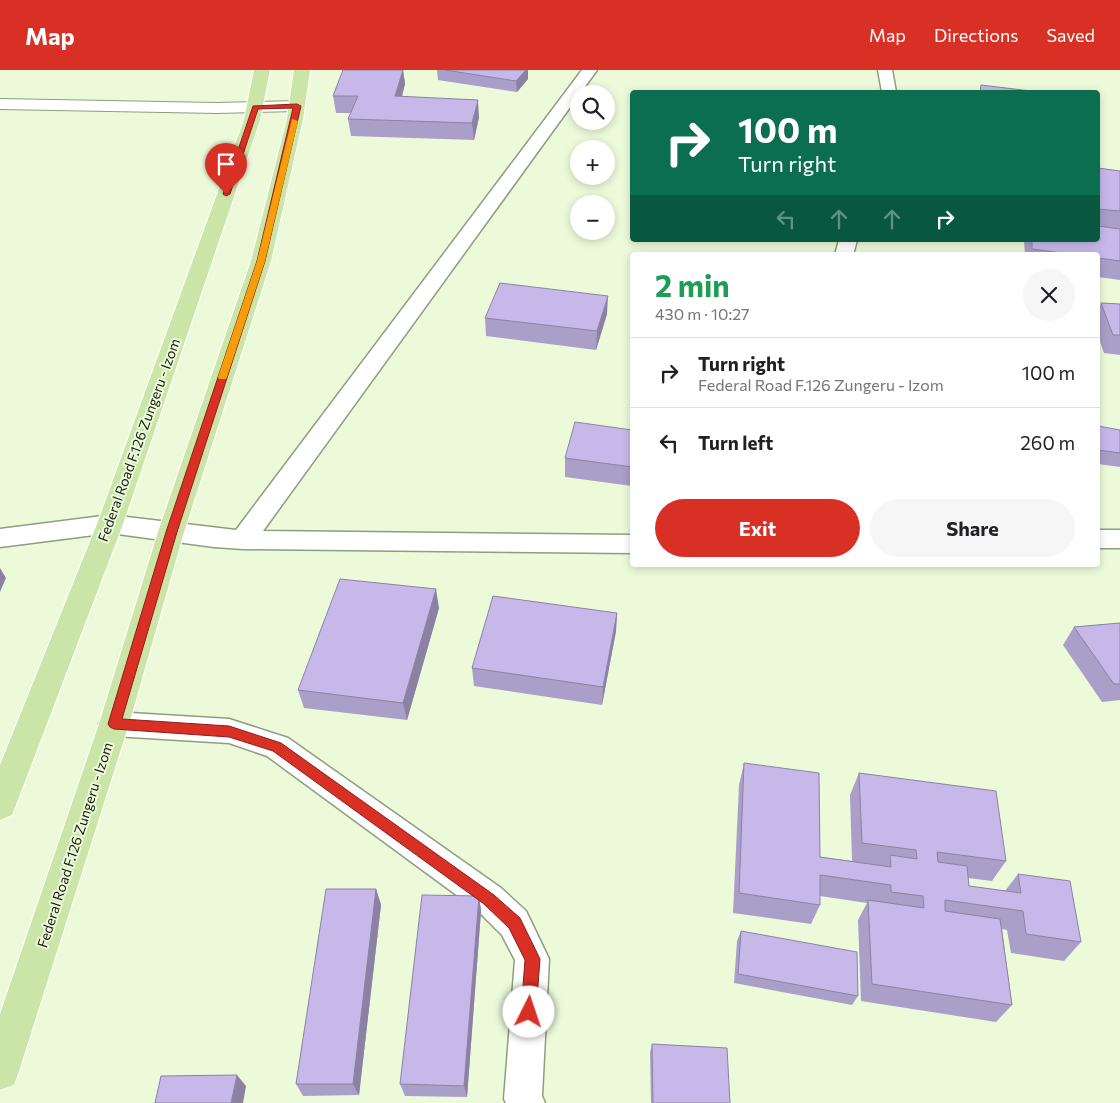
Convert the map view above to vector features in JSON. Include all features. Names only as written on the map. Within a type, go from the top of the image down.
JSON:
[{"type":"main road","name":"Federal Road F.126 Zungeru - Izom","points":[[0,805],[110,524],[254,114],[262,70]]},
{"type":"main road","name":"Federal Road F.126 Zungeru - Izom","points":[[0,1071],[114,724],[171,532],[261,261],[296,112],[302,70]]},
{"type":"main road","points":[[0,104],[207,108],[254,114]]},
{"type":"main road","points":[[0,118],[296,112]]},
{"type":"street","points":[[243,540],[590,70]]},
{"type":"street","points":[[884,70],[889,90]]},
{"type":"street","points":[[0,538],[110,524],[243,540],[630,544]]},
{"type":"street","points":[[1100,539],[1120,539]]},
{"type":"street","points":[[114,724],[229,731],[277,747],[502,911],[514,923],[532,959],[523,1102]]},
{"type":"building","points":[[343,70],[403,70],[395,96],[478,100],[472,123],[348,119],[358,96],[333,96]]},
{"type":"building","points":[[445,70],[526,70],[516,81]]},
{"type":"building","points":[[981,85],[1022,90],[980,90]]},
{"type":"building","points":[[1100,168],[1120,171],[1120,211],[1100,209]]},
{"type":"building","points":[[1100,226],[1120,229],[1120,261],[1100,258],[1100,252],[1054,252],[1032,249],[1032,242],[1100,242]]},
{"type":"building","points":[[500,283],[608,296],[597,331],[485,318]]},
{"type":"building","points":[[1101,303],[1120,304],[1120,335],[1113,335]]},
{"type":"building","points":[[575,422],[630,430],[630,467],[565,458]]},
{"type":"building","points":[[1100,426],[1120,430],[1120,453],[1100,450]]},
{"type":"building","points":[[340,579],[436,589],[403,703],[298,690]]},
{"type":"building","points":[[493,596],[617,613],[603,687],[472,668]]},
{"type":"building","points":[[1120,623],[1120,684],[1114,684],[1074,627]]},
{"type":"building","points":[[744,763],[819,773],[820,857],[891,867],[890,855],[917,859],[916,850],[862,843],[859,773],[996,791],[1006,861],[937,852],[938,862],[967,866],[969,886],[1021,893],[1018,874],[1070,881],[1081,942],[1026,934],[1023,911],[945,900],[945,911],[1000,919],[1012,1005],[872,984],[868,900],[924,908],[923,896],[891,892],[891,885],[820,875],[820,905],[739,893]]},
{"type":"building","points":[[326,889],[376,889],[353,1084],[296,1084]]},
{"type":"building","points":[[422,895],[479,896],[464,1086],[400,1084]]},
{"type":"building","points":[[741,931],[857,952],[858,996],[738,974]]},
{"type":"building","points":[[652,1044],[727,1048],[730,1103],[653,1103]]},
{"type":"building","points":[[237,1075],[231,1103],[155,1103],[161,1076]]},
{"type":"slow traffic","points":[[222,377],[261,261],[294,121]]},
{"type":"route","points":[[226,194],[255,107],[297,106],[261,261],[171,532],[114,724],[229,731],[277,747],[489,900],[514,923],[532,959],[529,1012]]}]
